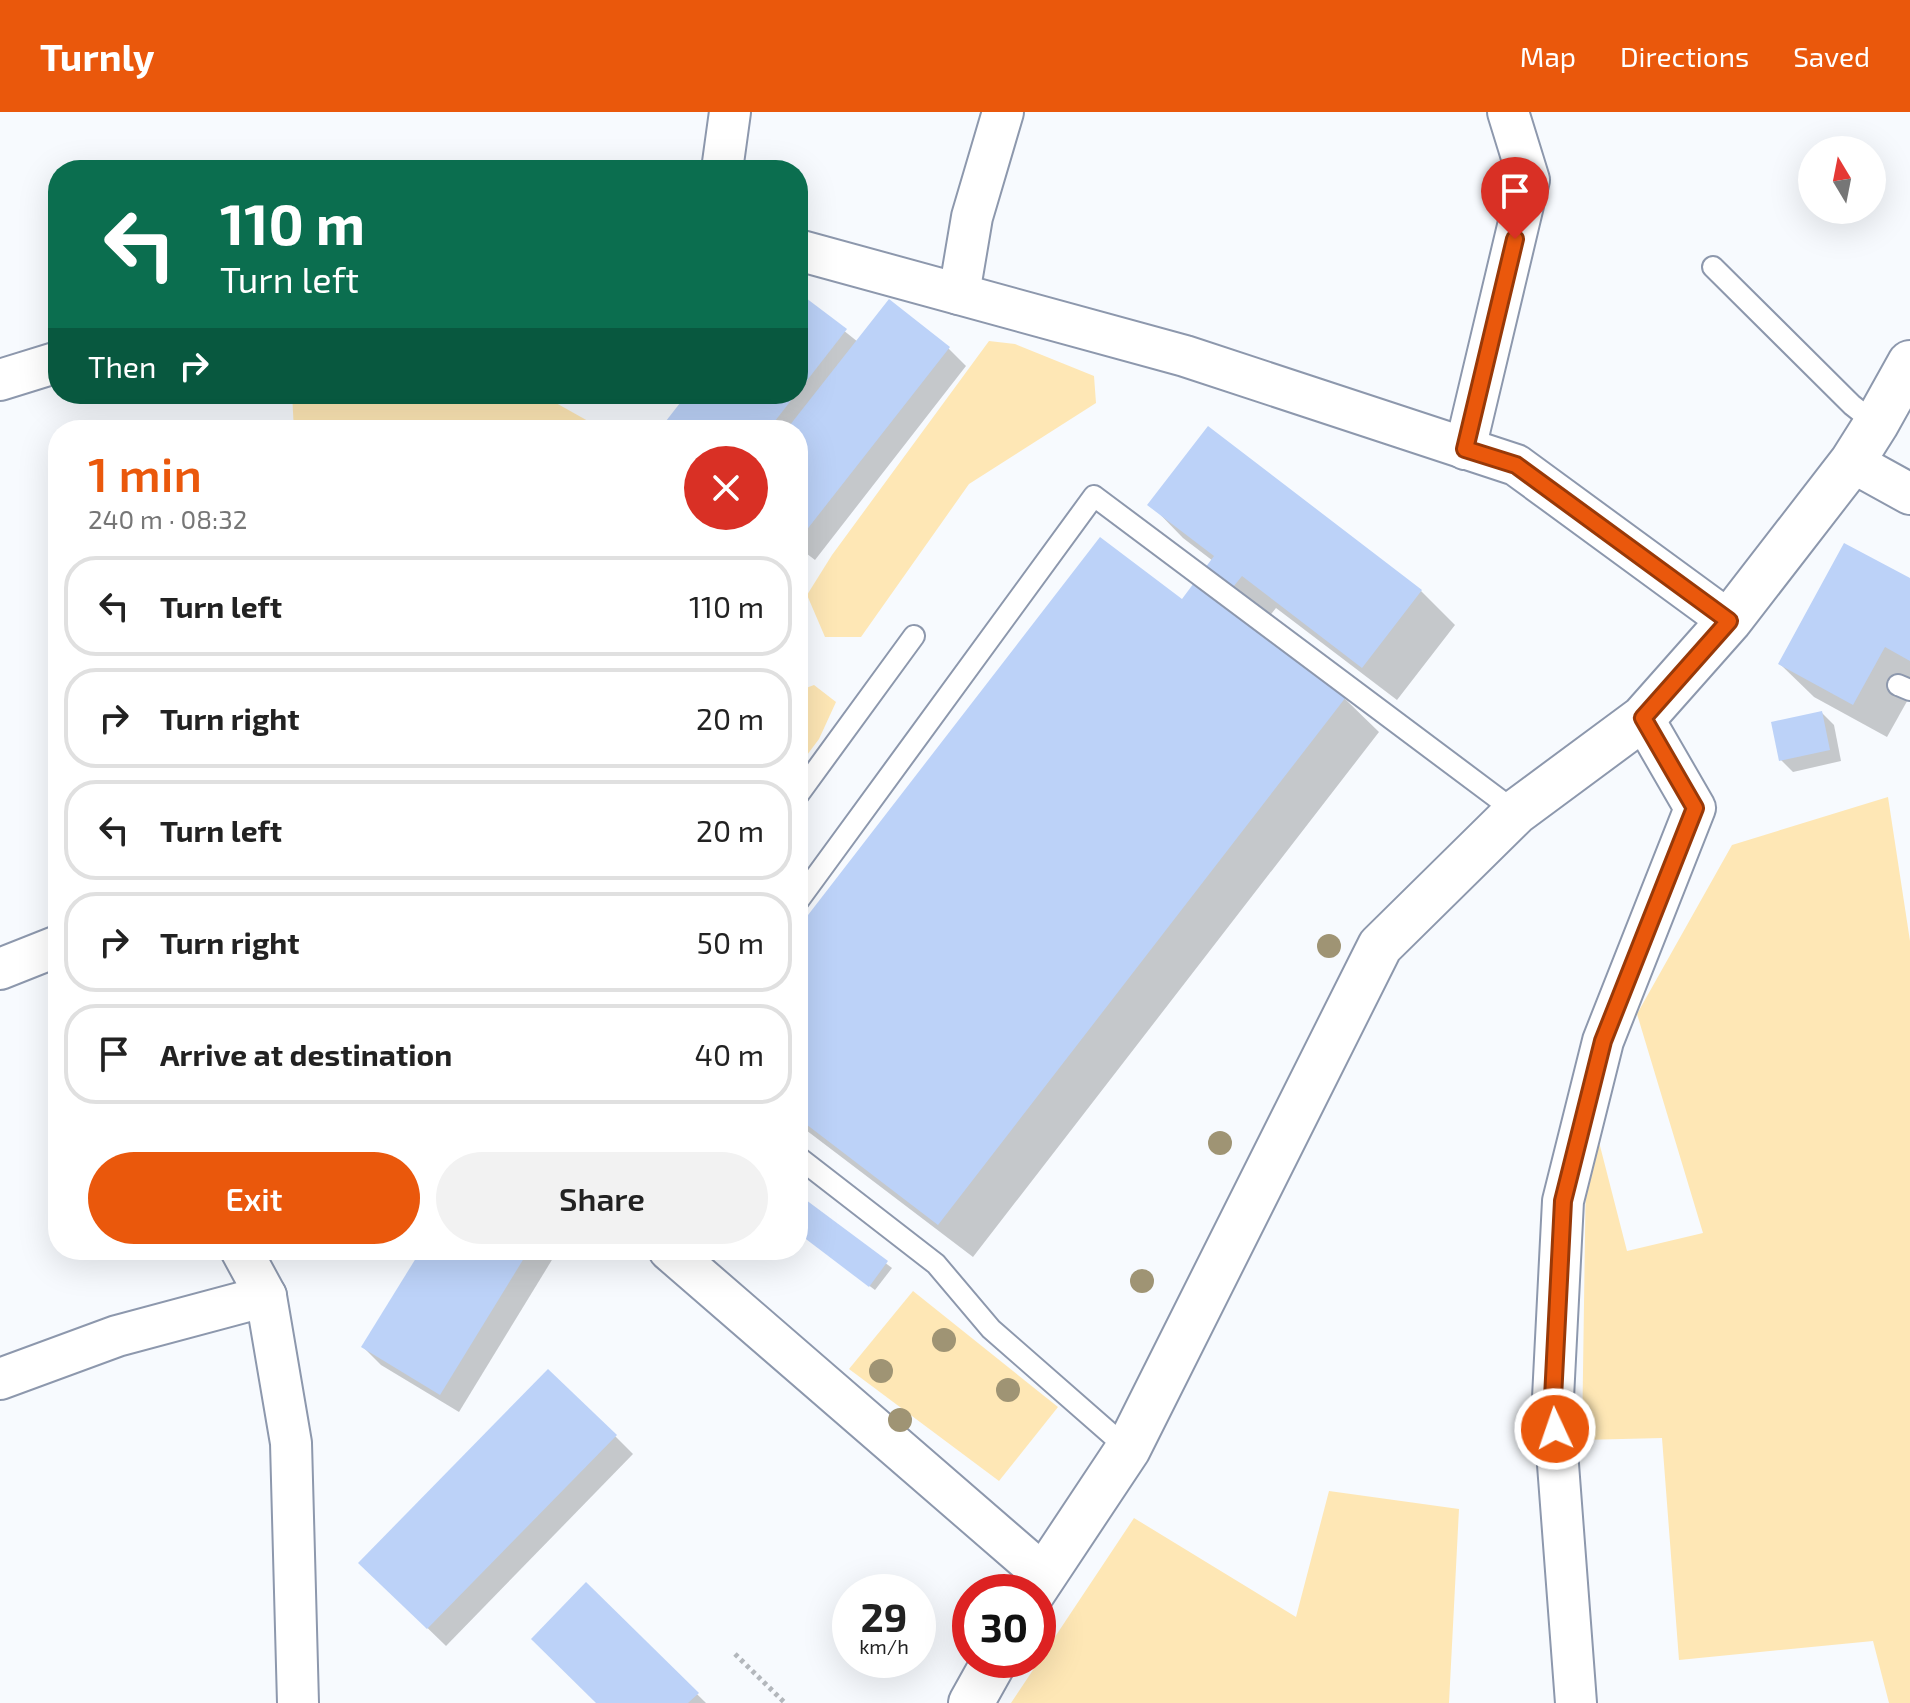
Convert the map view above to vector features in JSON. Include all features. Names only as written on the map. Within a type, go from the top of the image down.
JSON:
[{"type":"main road","points":[[1044,1574],[1128,1449],[1380,946],[1516,812],[1643,718],[1729,621],[1852,462],[1910,363]]},
{"type":"main road","points":[[971,1703],[985,1678]]},
{"type":"street","points":[[723,160],[730,112]]},
{"type":"street","points":[[959,294],[972,217],[1003,112]]},
{"type":"street","points":[[1465,449],[1529,180],[1508,112]]},
{"type":"street","points":[[808,253],[1185,356],[1516,465],[1729,621]]},
{"type":"street","points":[[0,380],[48,365]]},
{"type":"street","points":[[1852,462],[1910,494]]},
{"type":"street","points":[[1576,1703],[1553,1398],[1563,1201],[1603,1041],[1695,808],[1643,718]]},
{"type":"street","points":[[0,969],[48,950]]},
{"type":"street","points":[[246,1260],[266,1296],[291,1443],[298,1703]]},
{"type":"street","points":[[680,1260],[1028,1574]]},
{"type":"street","points":[[0,1379],[117,1336],[266,1296]]},
{"type":"lane","points":[[1713,267],[1852,405],[1876,424]]},
{"type":"lane","points":[[808,887],[1094,496],[1516,812]]},
{"type":"lane","points":[[808,781],[914,636]]},
{"type":"lane","points":[[808,1165],[936,1264],[991,1329],[1128,1449]]},
{"type":"path","points":[[735,1654],[785,1703]]},
{"type":"shaded area","points":[[989,341],[1015,344],[1094,376],[1096,403],[969,484],[861,637],[825,637],[808,597],[832,555]]},
{"type":"shaded area","points":[[293,404],[558,404],[586,420],[293,420]]},
{"type":"shaded area","points":[[814,685],[836,702],[819,739],[808,754],[808,687]]},
{"type":"shaded area","points":[[1888,797],[1910,941],[1910,1703],[1889,1703],[1873,1641],[1679,1660],[1662,1438],[1582,1440],[1586,1167],[1599,1142],[1627,1251],[1703,1233],[1637,1014],[1732,845]]},
{"type":"shaded area","points":[[913,1291],[1058,1407],[999,1481],[849,1369]]},
{"type":"shaded area","points":[[1329,1491],[1459,1509],[1449,1703],[1011,1703],[1028,1678],[1056,1678],[1056,1635],[1134,1518],[1296,1617]]},
{"type":"building","points":[[889,299],[950,347],[808,528],[808,420],[794,420]]},
{"type":"building","points":[[808,300],[847,329],[808,379]]},
{"type":"building","points":[[679,404],[788,404],[776,420],[667,420]]},
{"type":"building","points":[[1208,426],[1422,590],[1362,668],[1242,576],[1221,602],[1346,697],[938,1225],[808,1126],[808,915],[1100,537],[1182,599],[1214,556],[1147,505]]},
{"type":"building","points":[[1844,543],[1910,578],[1910,661],[1885,647],[1853,705],[1778,664]]},
{"type":"building","points":[[1822,711],[1830,750],[1779,761],[1771,722]]},
{"type":"building","points":[[808,1201],[888,1261],[869,1287],[808,1241]]},
{"type":"building","points":[[415,1260],[523,1260],[440,1395],[361,1347]]},
{"type":"building","points":[[548,1369],[617,1435],[427,1629],[358,1563]]},
{"type":"building","points":[[586,1582],[699,1693],[688,1703],[596,1703],[531,1639]]},
{"type":"route","points":[[1515,239],[1465,449],[1516,465],[1729,621],[1643,718],[1695,808],[1603,1041],[1563,1201],[1553,1398],[1555,1429]]}]
